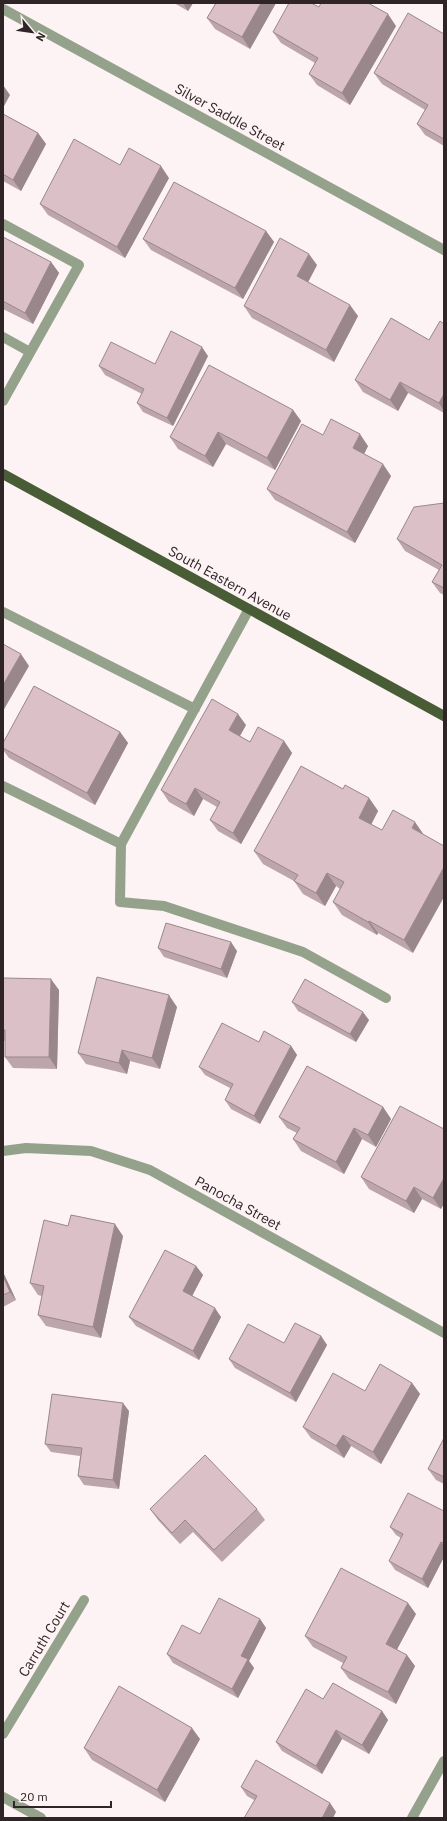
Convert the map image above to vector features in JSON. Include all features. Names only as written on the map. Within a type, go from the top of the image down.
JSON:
[{"type":"main road","name":"South Eastern Avenue","points":[[3,474],[444,716]]},
{"type":"street","name":"Silver Saddle Street","points":[[3,9],[444,250]]},
{"type":"street","points":[[3,224],[79,265],[3,401]]},
{"type":"street","points":[[3,337],[30,352]]},
{"type":"street","points":[[249,609],[121,844],[120,902],[164,906],[304,952],[386,998]]},
{"type":"street","points":[[3,612],[195,709]]},
{"type":"street","points":[[3,786],[121,844]]},
{"type":"street","name":"Panocha Street","points":[[3,1151],[26,1148],[91,1151],[150,1170],[444,1333]]},
{"type":"street","name":"Carruth Court","points":[[3,1734],[84,1600]]},
{"type":"street","points":[[412,1818],[444,1761]]},
{"type":"street","points":[[3,1797],[41,1818]]},
{"type":"building","points":[[216,3],[261,3],[242,37],[207,18]]},
{"type":"building","points":[[289,3],[311,3],[319,7],[321,3],[368,3],[388,14],[342,93],[309,74],[318,58],[273,32]]},
{"type":"building","points":[[408,13],[444,34],[444,139],[417,124],[428,105],[374,73]]},
{"type":"building","points":[[3,114],[38,133],[13,180],[3,174]]},
{"type":"building","points":[[74,139],[120,165],[129,148],[161,166],[117,247],[40,204]]},
{"type":"building","points":[[174,182],[266,231],[235,288],[143,239]]},
{"type":"building","points":[[3,237],[51,262],[25,313],[3,301]]},
{"type":"building","points":[[280,238],[309,254],[297,276],[350,305],[326,350],[244,306]]},
{"type":"building","points":[[391,318],[429,340],[440,321],[444,324],[444,394],[439,403],[400,382],[390,400],[355,380]]},
{"type":"building","points":[[171,331],[202,347],[167,418],[137,403],[144,389],[99,366],[111,342],[155,364]]},
{"type":"building","points":[[209,365],[293,410],[267,458],[218,432],[205,456],[170,437]]},
{"type":"building","points":[[331,419],[360,434],[353,448],[383,464],[347,532],[267,489],[302,424],[323,435]]},
{"type":"building","points":[[444,503],[444,588],[432,582],[442,565],[397,539],[414,507]]},
{"type":"building","points":[[3,644],[21,654],[3,685]]},
{"type":"building","points":[[34,686],[120,732],[87,793],[3,748],[3,743]]},
{"type":"building","points":[[212,699],[238,714],[229,730],[250,742],[258,727],[284,741],[233,833],[210,820],[220,802],[195,788],[186,804],[161,790]]},
{"type":"building","points":[[301,766],[343,789],[345,785],[369,798],[359,818],[382,830],[393,810],[415,822],[412,828],[444,846],[444,867],[404,940],[333,902],[344,882],[327,873],[316,893],[294,881],[298,875],[254,851]]},
{"type":"building","points":[[166,923],[231,942],[221,969],[158,948]]},
{"type":"building","points":[[97,977],[169,995],[152,1058],[122,1050],[119,1063],[78,1053]]},
{"type":"building","points":[[3,978],[51,979],[49,1057],[5,1057],[5,1030],[3,1030]]},
{"type":"building","points":[[305,979],[363,1012],[350,1034],[292,1002]]},
{"type":"building","points":[[222,1023],[259,1042],[264,1031],[291,1046],[254,1116],[225,1100],[233,1084],[199,1067]]},
{"type":"building","points":[[307,1066],[383,1107],[368,1135],[354,1128],[336,1162],[293,1139],[300,1128],[279,1117]]},
{"type":"building","points":[[400,1106],[444,1129],[444,1178],[433,1198],[414,1187],[406,1201],[361,1177]]},
{"type":"building","points":[[71,1215],[115,1224],[93,1327],[38,1315],[44,1286],[30,1283],[44,1220],[68,1226]]},
{"type":"building","points":[[165,1250],[196,1266],[183,1291],[215,1308],[193,1351],[129,1317]]},
{"type":"building","points":[[3,1276],[10,1292],[3,1295]]},
{"type":"building","points":[[295,1323],[321,1336],[290,1393],[229,1359],[248,1324],[284,1343]]},
{"type":"building","points":[[380,1364],[412,1383],[373,1452],[343,1435],[336,1446],[303,1427],[333,1373],[365,1391]]},
{"type":"building","points":[[52,1394],[123,1403],[113,1480],[78,1476],[82,1448],[45,1444]]},
{"type":"building","points":[[444,1438],[444,1477],[428,1469]]},
{"type":"building","points":[[205,1455],[257,1509],[214,1550],[185,1520],[172,1533],[150,1509]]},
{"type":"building","points":[[408,1493],[444,1511],[444,1543],[441,1542],[422,1579],[389,1561],[403,1534],[390,1527]]},
{"type":"building","points":[[341,1568],[408,1603],[386,1644],[407,1655],[388,1692],[341,1668],[347,1657],[305,1636]]},
{"type":"building","points":[[219,1598],[260,1619],[241,1656],[248,1659],[232,1689],[167,1654],[182,1625],[200,1634]]},
{"type":"building","points":[[333,1683],[382,1711],[362,1745],[336,1730],[316,1766],[276,1742],[306,1689],[323,1699]]},
{"type":"building","points":[[119,1686],[192,1728],[157,1790],[84,1748]]},
{"type":"building","points":[[256,1760],[330,1803],[322,1818],[244,1818],[257,1796],[241,1787]]}]
